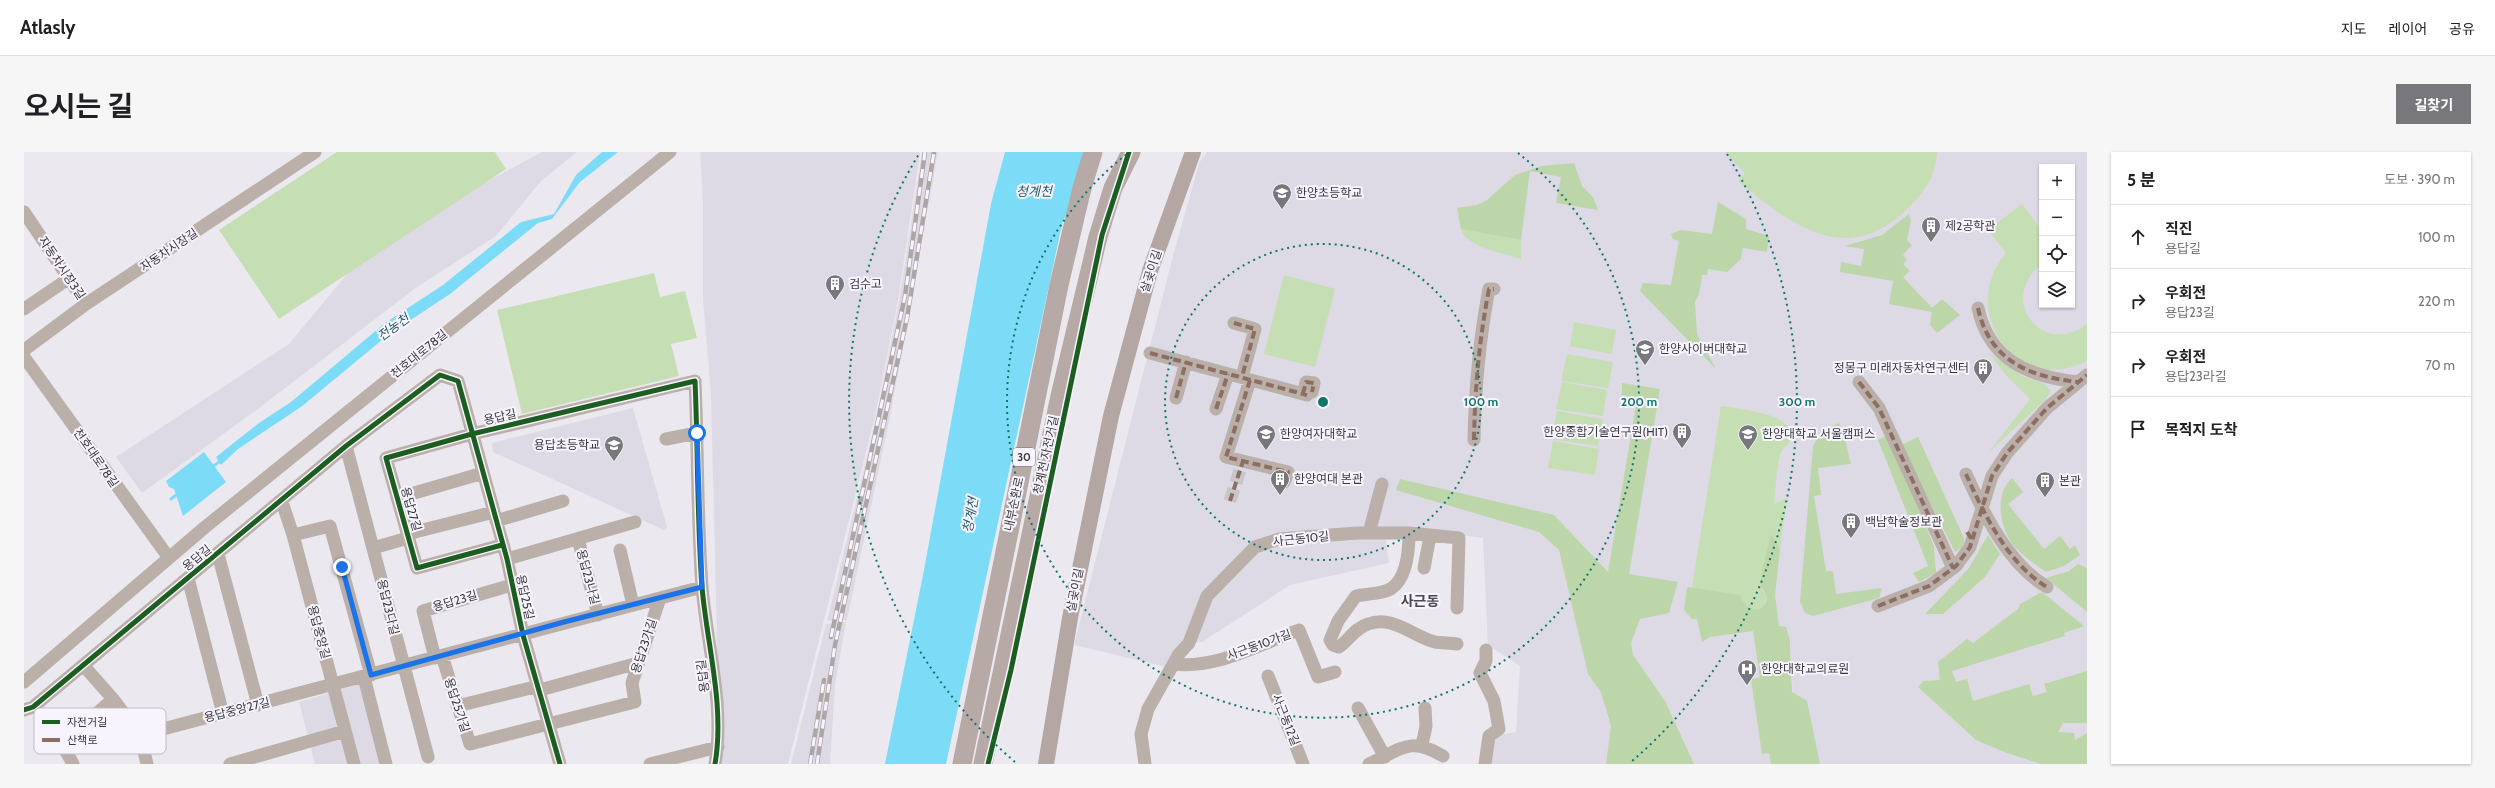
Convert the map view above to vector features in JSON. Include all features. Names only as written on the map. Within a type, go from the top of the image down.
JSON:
[{"type":"highway","name":"내부순환로","points":[[962,764],[1059,285],[1082,188],[1093,152]]},
{"type":"highway","name":"내부순환로","points":[[983,764],[1060,396],[1089,275],[1113,188],[1131,152]]},
{"type":"main road","name":"살곶이길","points":[[1111,416],[1112,389],[1144,271],[1182,152]]},
{"type":"main road","name":"살곶이길","points":[[1046,764],[1070,618],[1111,416],[1150,271],[1194,152]]},
{"type":"street","name":"자동차시장길","points":[[24,350],[86,304],[315,152]]},
{"type":"street","name":"천호대로78길","points":[[24,682],[169,558],[670,152]]},
{"type":"street","name":"자동차시장3길","points":[[24,212],[86,304]]},
{"type":"street","points":[[24,309],[68,279]]},
{"type":"street","points":[[1474,440],[1474,396],[1482,326],[1489,288],[1494,289]]},
{"type":"street","points":[[1978,308],[1981,322],[1991,340],[2003,354],[2018,366],[2052,380],[2082,379]]},
{"type":"street","points":[[1234,323],[1255,329],[1246,379],[1226,457],[1288,472],[1284,482]]},
{"type":"street","points":[[1150,353],[1307,394]]},
{"type":"street","name":"천호대로78길","points":[[24,357],[169,558]]},
{"type":"street","points":[[1176,398],[1186,362]]},
{"type":"street","points":[[1216,409],[1228,374]]},
{"type":"street","name":"용답길","points":[[28,708],[83,665],[282,502],[346,446],[440,375],[458,381],[472,434],[695,381],[702,587],[717,708],[718,747],[715,764]]},
{"type":"street","points":[[1878,606],[1929,586],[1953,568],[1970,547],[1970,537],[1983,511],[1992,476],[2007,453],[2047,408],[2082,379]]},
{"type":"street","points":[[1859,382],[1879,408],[1953,568]]},
{"type":"street","points":[[666,440],[697,433]]},
{"type":"street","name":"용답25길","points":[[472,434],[507,559],[523,635],[559,764]]},
{"type":"street","name":"용답27길","points":[[472,434],[386,458],[417,568],[502,544]]},
{"type":"street","name":"용답23다길","points":[[346,446],[404,667]]},
{"type":"street","points":[[397,498],[483,473]]},
{"type":"street","points":[[1966,474],[1983,511],[2003,544],[2037,581],[2047,587]]},
{"type":"street","points":[[1368,533],[1382,484]]},
{"type":"street","points":[[373,548],[408,536],[563,501]]},
{"type":"street","name":"용답중앙길","points":[[282,502],[293,535],[354,764]]},
{"type":"street","name":"용답23나길","points":[[507,559],[635,522]]},
{"type":"street","points":[[293,535],[330,526],[367,676],[386,764]]},
{"type":"street","points":[[1409,532],[1409,550],[1400,580],[1392,588],[1356,596],[1347,606],[1332,632],[1330,640],[1333,645],[1339,647],[1358,629],[1367,624],[1380,622],[1393,623],[1435,642],[1457,644]]},
{"type":"street","name":"사근동10길","points":[[1145,764],[1141,734],[1148,709],[1177,659],[1189,643],[1197,627],[1207,596],[1255,547],[1279,539],[1368,533],[1409,532],[1430,536],[1459,538],[1457,608]]},
{"type":"street","points":[[1424,568],[1430,536]]},
{"type":"street","name":"용답23나길","points":[[578,539],[598,615]]},
{"type":"street","points":[[620,550],[633,605]]},
{"type":"street","name":"용답길","points":[[218,554],[258,705]]},
{"type":"street","name":"용답길","points":[[188,578],[223,714]]},
{"type":"street","name":"용답23길","points":[[438,657],[423,610],[512,585]]},
{"type":"street","points":[[333,686],[523,635],[564,622],[598,615],[702,587]]},
{"type":"street","name":"용답23가길","points":[[549,725],[635,702],[632,683],[660,598]]},
{"type":"street","name":"사근동10가길","points":[[1177,659],[1200,664],[1226,657],[1299,630],[1318,677],[1335,672]]},
{"type":"street","points":[[1484,764],[1489,736],[1498,728],[1494,701],[1480,673],[1486,660],[1486,650]]},
{"type":"street","name":"용답25가길","points":[[438,657],[470,744],[549,725]]},
{"type":"street","points":[[457,706],[539,688],[638,663]]},
{"type":"street","points":[[83,665],[120,708]]},
{"type":"street","points":[[404,667],[428,757]]},
{"type":"street","name":"사근동12길","points":[[1268,676],[1304,764]]},
{"type":"street","name":"용답중앙27길","points":[[166,728],[333,686]]},
{"type":"street","points":[[103,708],[113,699]]},
{"type":"street","points":[[1358,708],[1385,757]]},
{"type":"street","points":[[1422,746],[1426,726],[1425,708]]},
{"type":"street","points":[[230,764],[345,731]]},
{"type":"street","points":[[1370,764],[1404,747],[1422,746],[1443,756]]},
{"type":"street","points":[[650,764],[718,747]]},
{"type":"street","points":[[68,754],[73,764]]},
{"type":"street","points":[[145,754],[147,764]]},
{"type":"shaded area","points":[[542,152],[577,152],[541,181],[496,236],[417,287],[259,408],[142,493],[116,457],[289,344],[373,243]]},
{"type":"shaded area","points":[[700,152],[920,152],[898,300],[875,416],[788,764],[709,764],[718,678],[711,395],[703,299],[703,199]]},
{"type":"shaded area","points":[[922,152],[938,152],[891,412],[847,620],[827,621],[875,424],[899,302]]},
{"type":"shaded area","name":"한양대학교 서울캠퍼스","points":[[1207,152],[2087,152],[2087,764],[1489,764],[1492,736],[1516,732],[1520,666],[1488,645],[1483,538],[1409,528],[1372,530],[1386,541],[1389,563],[1290,585],[1202,642],[1189,643],[1167,667],[1074,645],[1173,256],[1199,163]],"holes":[[[1788,635],[1790,641],[1794,720]]]},
{"type":"shaded area","points":[[633,408],[667,527],[664,530],[493,452],[492,443]]},
{"type":"shaded area","points":[[846,622],[835,685],[830,764],[791,764],[826,624]]},
{"type":"shaded area","points":[[362,683],[383,764],[315,764],[299,702]]},
{"type":"green space","points":[[337,152],[495,152],[506,169],[279,319],[219,230]]},
{"type":"green space","points":[[1725,152],[1937,152],[1934,169],[1928,184],[1907,209],[1884,227],[1862,236],[1840,238],[1819,234],[1798,225],[1778,212],[1738,181],[1745,173]]},
{"type":"green space","points":[[1574,163],[1582,186],[1593,197],[1598,210],[1556,203],[1561,177],[1530,171],[1521,240],[1461,229],[1457,208],[1477,205],[1487,200],[1515,175],[1541,166]]},
{"type":"green space","points":[[1718,202],[1746,219],[1746,229],[1769,236],[1767,252],[1743,248],[1741,259],[1727,272],[1708,269],[1707,275],[1702,275],[1699,294],[1695,302],[1697,334],[1716,369],[1640,291],[1643,283],[1671,285],[1679,241],[1673,239],[1671,234],[1681,230],[1712,234]]},
{"type":"green space","points":[[2022,204],[2039,227],[2039,267],[2029,278],[2023,293],[2024,308],[2031,320],[2041,330],[2055,334],[2071,333],[2087,324],[2087,361],[2062,369],[2038,368],[2018,358],[2002,343],[1991,323],[1988,300],[1992,276],[2006,253],[1988,230]]},
{"type":"green space","points":[[1909,214],[1911,220],[1907,240],[1912,245],[1903,255],[1907,260],[1903,264],[1910,271],[1903,277],[1932,308],[1942,299],[1960,315],[1937,333],[1930,325],[1932,312],[1889,304],[1893,281],[1840,272],[1841,262],[1861,266],[1864,249],[1845,246],[1882,235]]},
{"type":"green space","points":[[1461,229],[1521,240],[1521,259],[1477,245],[1464,235]]},
{"type":"green space","points":[[654,273],[660,297],[685,291],[697,338],[671,344],[679,376],[522,414],[497,310]]},
{"type":"green space","points":[[1284,275],[1335,289],[1315,367],[1264,354]]},
{"type":"green space","points":[[1574,322],[1616,330],[1612,354],[1570,346]]},
{"type":"green space","points":[[1989,353],[2022,376],[2045,384],[2051,391],[2046,399],[1988,453],[2030,399],[2005,374]]},
{"type":"green space","points":[[1567,354],[1613,362],[1608,388],[1561,381]]},
{"type":"green space","points":[[1562,382],[1607,390],[1603,416],[1556,409]]},
{"type":"green space","points":[[1622,383],[1660,389],[1629,574],[1678,582],[1669,613],[1640,619],[1631,643],[1633,655],[1665,701],[1694,764],[1606,764],[1611,726],[1601,692],[1588,674],[1559,550],[1539,532],[1396,490],[1400,479],[1554,515],[1608,572],[1637,399],[1622,395]]},
{"type":"green space","points":[[1721,406],[1765,414],[1776,418],[1785,424],[1790,431],[1790,440],[1779,457],[1774,504],[1787,498],[1780,550],[1771,535],[1761,584],[1766,597],[1765,604],[1759,609],[1750,609],[1741,600],[1692,588]]},
{"type":"green space","points":[[1557,411],[1603,419],[1598,446],[1551,439]]},
{"type":"green space","points":[[1838,423],[1847,434],[1844,436],[1851,464],[1818,468],[1821,495],[1814,496],[1826,571],[1833,571],[1836,594],[1882,588],[1879,598],[1813,616],[1805,613],[1800,602],[1813,446],[1819,435]]},
{"type":"green space","points":[[1888,435],[1934,546],[1936,573],[1919,582],[1913,573],[1928,566],[1878,440]]},
{"type":"green space","points":[[1918,437],[1964,538],[1964,546],[1955,552],[1901,445]]},
{"type":"green space","points":[[1553,441],[1599,449],[1595,475],[1548,468]]},
{"type":"green space","points":[[2012,478],[2023,492],[2008,504],[2044,549],[2060,536],[2070,549],[2075,545],[2080,555],[2064,566],[2046,572],[2014,546],[2004,526],[2001,508],[2003,492]]},
{"type":"green space","points":[[1771,534],[1780,550],[1775,595],[1779,626],[1786,627],[1790,641],[1792,692],[1807,701],[1820,764],[1771,764],[1769,753],[1762,754],[1751,679],[1760,678],[1753,631],[1710,637],[1702,642],[1697,619],[1692,619],[1684,610],[1687,587],[1740,595],[1741,599],[1746,605],[1754,609],[1758,609],[1765,604],[1767,598],[1761,584],[1761,578]]},
{"type":"green space","points":[[1988,535],[2000,554],[1985,577],[1943,614],[1925,614],[1969,568]]},
{"type":"green space","points":[[2078,564],[2087,568],[2087,612],[2046,578],[2069,571]]},
{"type":"green space","points":[[2042,592],[2084,626],[2064,633],[2065,636],[1952,671],[1956,682],[1967,679],[1973,701],[2029,684],[2033,696],[2047,692],[2044,684],[2087,671],[2087,723],[2063,723],[2058,732],[2074,733],[2075,740],[2087,733],[2087,764],[2041,764],[2007,753],[1976,740],[1918,687],[1923,681],[1940,680],[1938,662],[1967,639],[1973,643],[2018,609],[2020,604]]},
{"type":"water","points":[[602,152],[618,152],[580,182],[552,219],[538,223],[450,294],[388,335],[301,407],[238,449],[221,465],[216,457],[259,423],[291,402],[385,323],[443,285],[521,222],[554,214],[576,175]]},
{"type":"water","name":"청계천","points":[[1005,152],[1096,152],[1063,221],[946,764],[885,764],[924,570],[991,204]]},
{"type":"water","points":[[204,452],[226,482],[183,516],[174,489],[169,487],[166,481]]},
{"type":"pier","points":[[1061,229],[1063,229],[1005,500]]},
{"type":"waterway","name":"전농천","points":[[212,467],[222,460]]},
{"type":"waterway","name":"전농천","points":[[171,499],[179,493]]},
{"type":"tunnel","points":[[1230,501],[1243,461]]},
{"type":"railway","points":[[831,637],[905,296],[925,152]]},
{"type":"railway","points":[[817,764],[835,645],[907,318],[934,152]]},
{"type":"railway","points":[[810,764],[824,680]]},
{"type":"marked path","points":[[1474,440],[1475,401],[1480,346],[1489,289],[1494,289]]},
{"type":"marked path","points":[[1978,308],[1983,326],[1991,341],[2014,363],[2043,376],[2078,382]]},
{"type":"marked path","points":[[1234,323],[1255,329],[1242,377]]},
{"type":"marked path","points":[[1150,353],[1307,395]]},
{"type":"marked path","points":[[1176,398],[1186,362]]},
{"type":"marked path","points":[[1216,409],[1228,374]]},
{"type":"marked path","points":[[1878,606],[1929,586],[1956,566],[1970,547],[1992,476],[2007,453],[2047,408],[2087,375]]},
{"type":"marked path","points":[[1250,380],[1226,457],[1288,472],[1284,482]]},
{"type":"marked path","points":[[1303,394],[1306,382],[1314,383],[1312,392]]},
{"type":"marked path","points":[[1859,382],[1879,408],[1953,568]]},
{"type":"marked path","points":[[1230,501],[1243,461]]},
{"type":"marked path","points":[[1966,474],[1989,521],[2009,552],[2033,577],[2047,587]]},
{"type":"marked path","points":[[1967,532],[1973,541]]},
{"type":"cycle path","name":"청계천 자전거길","points":[[988,764],[1011,670],[1102,235],[1129,152]]},
{"type":"cycle path","points":[[24,710],[33,707],[346,446],[440,375],[458,381],[507,559],[523,635],[560,764]]},
{"type":"cycle path","points":[[502,545],[417,568],[386,458],[472,434],[695,381],[699,535],[702,587],[717,698],[718,742],[715,764]]},
{"type":"place","name":"한양초등학교","points":[[1282,210]]},
{"type":"place","name":"제2공학관","points":[[1931,243]]},
{"type":"place","name":"검수고","points":[[835,301]]},
{"type":"place","name":"한양사이버대학교","points":[[1645,366]]},
{"type":"place","name":"정몽구 미래자동차연구센터","points":[[1983,385]]},
{"type":"place","name":"한양종합기술연구원(HIT)","points":[[1682,449]]},
{"type":"place","name":"한양여자대학교","points":[[1266,451]]},
{"type":"place","name":"한양대학교 서울캠퍼스","points":[[1748,451]]},
{"type":"place","name":"용답초등학교","points":[[614,462]]},
{"type":"place","name":"한양여대 본관","points":[[1280,496]]},
{"type":"place","name":"본관","points":[[2045,498]]},
{"type":"place","name":"백남학술정보관","points":[[1851,539]]},
{"type":"place","name":"한양대학교의료원","points":[[1747,686]]},
{"type":"district","name":"사근동","points":[[1420,601]]},
{"type":"route","points":[[342,567],[371,675],[523,635],[564,622],[598,615],[702,587],[697,433]]}]
